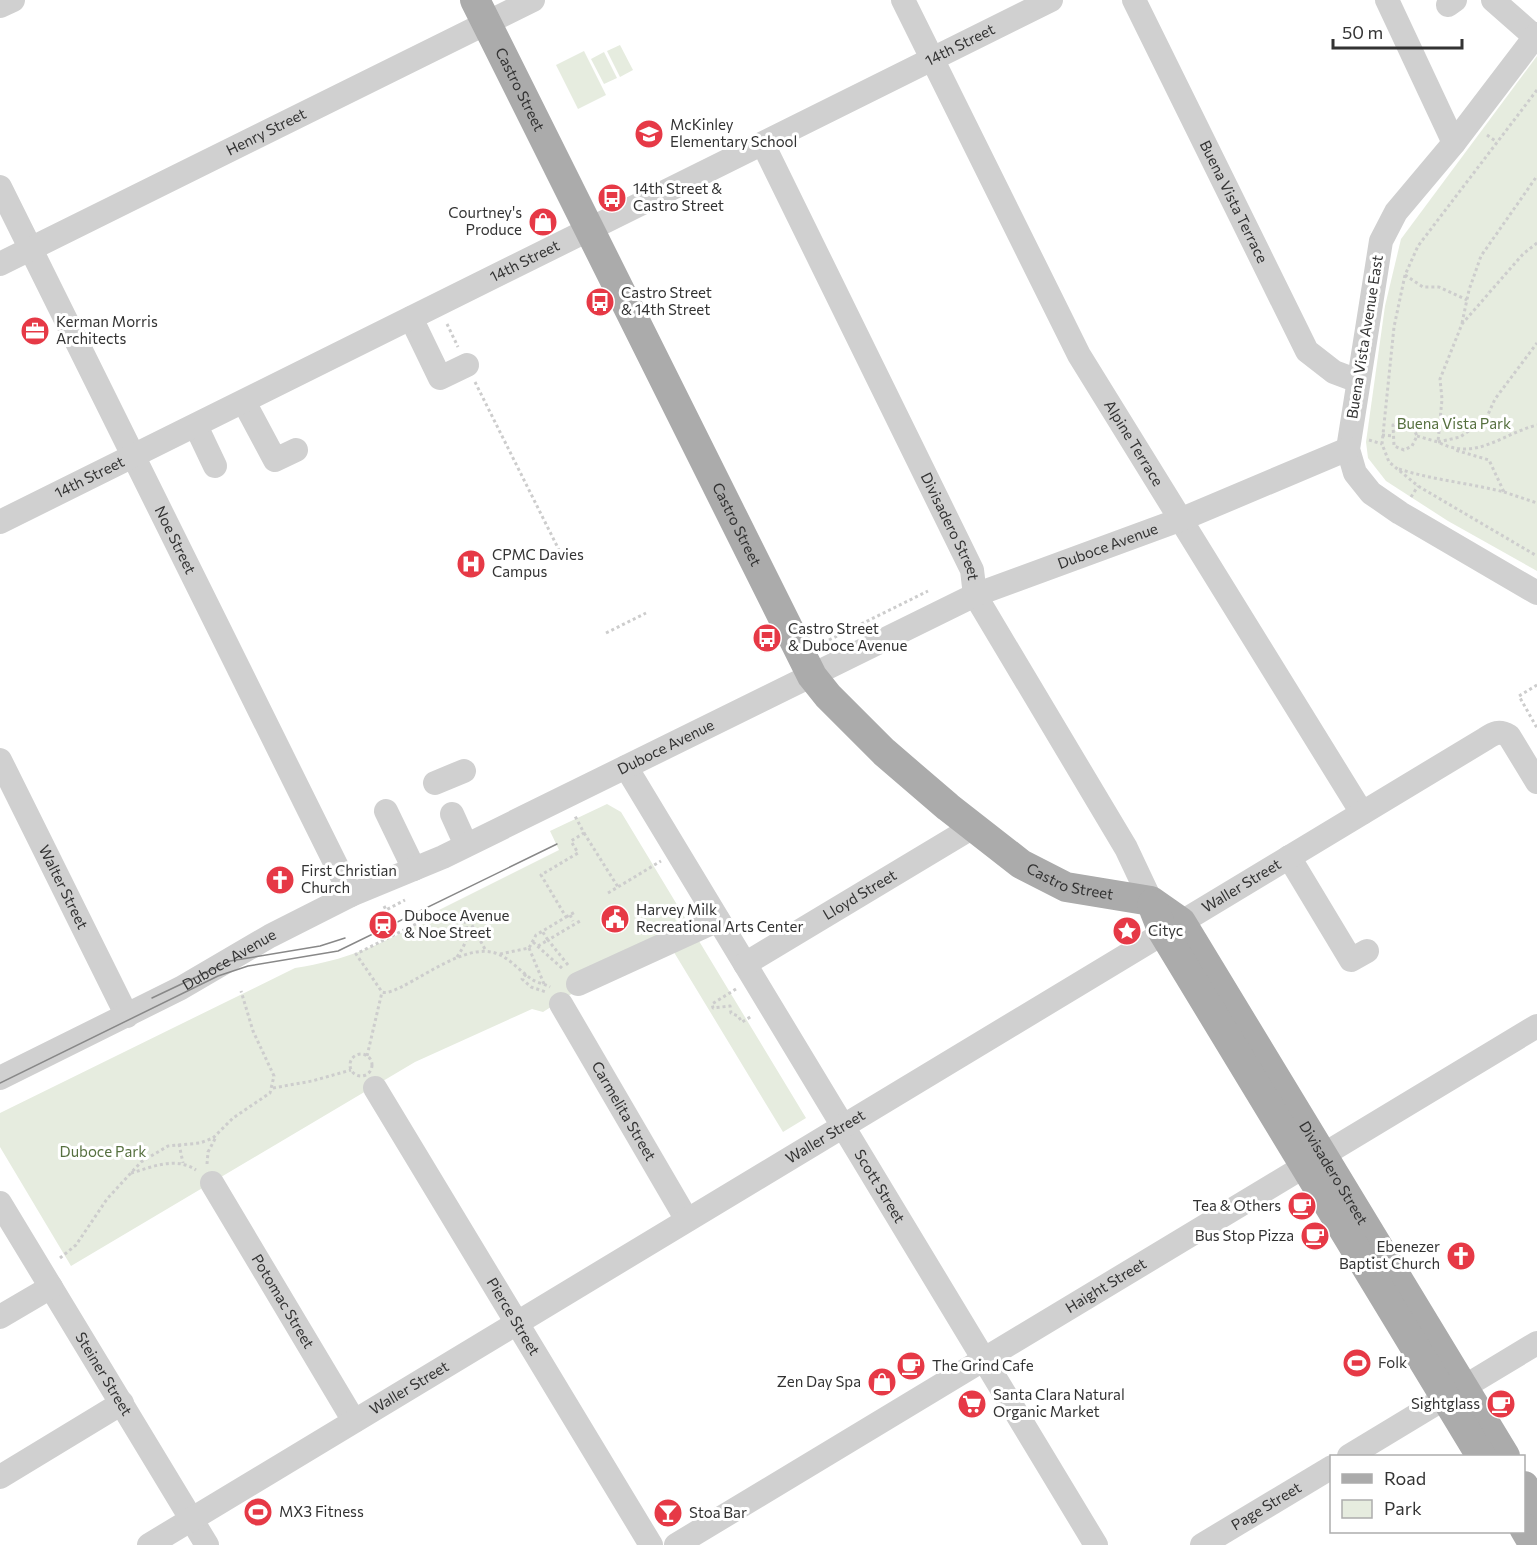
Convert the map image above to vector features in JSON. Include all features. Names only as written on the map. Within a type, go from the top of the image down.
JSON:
[{"type":"main road","name":"Castro Street","points":[[481,11],[812,676],[828,696],[884,752],[973,827],[1022,864],[1052,881],[1082,890],[1151,901]]},
{"type":"main road","name":"Divisadero Street","points":[[1151,901],[1172,927],[1455,1393],[1504,1455]]},
{"type":"main road","name":"Divisadero Street","points":[[1455,1393],[1480,1455]]},
{"type":"main road","points":[[1525,1488],[1537,1509]]},
{"type":"main road","points":[[1525,1530],[1534,1545]]},
{"type":"street","points":[[0,6],[13,0]]},
{"type":"street","name":"Henry Street","points":[[0,264],[481,11],[533,0]]},
{"type":"street","name":"Alpine Terrace","points":[[903,0],[1072,343],[1362,813]]},
{"type":"street","name":"14th Street","points":[[0,522],[1051,0]]},
{"type":"street","name":"Buena Vista Terrace","points":[[1134,0],[1307,351],[1334,372],[1358,381]]},
{"type":"street","points":[[1387,0],[1454,143]]},
{"type":"street","points":[[1493,0],[1536,36]]},
{"type":"street","name":"Buena Vista Avenue East","points":[[1536,36],[1454,143],[1396,212],[1381,241],[1358,381],[1358,444],[1355,473],[1371,493],[1400,513],[1537,592]]},
{"type":"street","name":"Divisadero Street","points":[[763,144],[972,570],[975,595],[1126,848],[1151,901]]},
{"type":"street","name":"Noe Street","points":[[0,187],[351,895]]},
{"type":"street","points":[[411,318],[440,378],[467,365]]},
{"type":"street","points":[[244,402],[275,460],[296,450]]},
{"type":"street","points":[[196,426],[215,466]]},
{"type":"street","name":"Duboce Avenue","points":[[0,1078],[127,1016],[270,936],[351,895],[466,845],[975,595],[1182,519],[1358,444]]},
{"type":"street","name":"Waller Street","points":[[149,1545],[1495,733],[1503,732],[1509,736],[1537,782]]},
{"type":"street","name":"Walter Street","points":[[0,760],[127,1016]]},
{"type":"street","name":"Scott Street","points":[[626,767],[1096,1545]]},
{"type":"street","points":[[435,783],[464,771]]},
{"type":"street","points":[[386,811],[414,869]]},
{"type":"street","points":[[452,814],[466,845]]},
{"type":"street","name":"Lloyd Street","points":[[745,964],[973,827]]},
{"type":"street","points":[[1289,856],[1351,960],[1367,951]]},
{"type":"street","points":[[572,976],[718,920]]},
{"type":"street","name":"Carmelita Street","points":[[556,996],[687,1220]]},
{"type":"street","name":"Haight Street","points":[[676,1545],[1537,1026]]},
{"type":"street","name":"Pierce Street","points":[[375,1088],[651,1545]]},
{"type":"street","name":"Potomac Street","points":[[212,1183],[354,1421]]},
{"type":"street","name":"Steiner Street","points":[[0,1203],[207,1545]]},
{"type":"street","points":[[0,1317],[51,1287]]},
{"type":"street","points":[[1351,1455],[1537,1343]]},
{"type":"street","points":[[0,1477],[122,1403]]},
{"type":"street","name":"Page Street","points":[[1202,1545],[1330,1468]]},
{"type":"path","points":[[1537,90],[1418,246],[1405,275],[1390,353],[1382,435],[1382,444],[1389,462],[1397,469],[1419,486],[1537,556]]},
{"type":"path","points":[[1487,135],[1497,142]]},
{"type":"path","points":[[1438,442],[1442,399],[1440,379],[1462,324],[1481,256],[1537,176]]},
{"type":"path","points":[[1462,324],[1523,254],[1537,243]]},
{"type":"path","points":[[1405,275],[1424,287],[1439,287],[1467,300]]},
{"type":"path","points":[[447,324],[559,550]]},
{"type":"path","points":[[1438,442],[1460,437],[1485,419],[1495,399],[1537,344]]},
{"type":"path","points":[[1377,417],[1383,418]]},
{"type":"path","points":[[1417,436],[1412,446],[1404,450],[1394,446],[1394,425],[1403,421],[1412,425],[1417,436],[1489,460],[1504,492]]},
{"type":"path","points":[[1455,450],[1476,449],[1537,425]]},
{"type":"path","points":[[1382,435],[1394,436]]},
{"type":"path","points":[[1358,444],[1382,444]]},
{"type":"path","points":[[1397,469],[1425,478],[1481,486],[1537,503]]},
{"type":"path","points":[[1410,499],[1419,486]]},
{"type":"path","points":[[829,640],[928,591]]},
{"type":"path","points":[[606,633],[646,613]]},
{"type":"path","points":[[1537,685],[1519,696],[1537,728]]},
{"type":"path","points":[[575,816],[618,887]]},
{"type":"path","points":[[573,921],[541,875],[578,853],[571,841],[584,833]]},
{"type":"path","points":[[608,892],[662,860]]},
{"type":"path","points":[[384,906],[386,909],[405,900]]},
{"type":"path","points":[[499,954],[528,948],[542,931],[575,912]]},
{"type":"path","points":[[457,957],[465,944],[467,932],[465,922],[469,920],[486,951]]},
{"type":"path","points":[[537,946],[580,921]]},
{"type":"path","points":[[367,1056],[382,992],[356,954],[416,924]]},
{"type":"path","points":[[542,931],[572,976]]},
{"type":"path","points":[[532,942],[572,976]]},
{"type":"path","points":[[528,948],[544,984]]},
{"type":"path","points":[[382,992],[394,992],[429,969],[457,957],[486,951],[499,954],[544,984],[556,996],[556,1007],[546,991],[531,987],[522,978],[526,974]]},
{"type":"path","points":[[736,989],[714,1001],[711,1004],[713,1008],[730,1006],[730,1013],[738,1016],[742,1022],[752,1016]]},
{"type":"path","points":[[241,991],[255,1037],[271,1068],[273,1088]]},
{"type":"path","points":[[60,1258],[76,1245],[107,1199],[129,1173],[149,1156],[179,1144],[206,1141],[273,1088],[351,1070],[360,1076],[367,1074],[372,1064],[367,1056],[359,1054],[353,1057],[351,1070]]},
{"type":"path","points":[[212,1183],[207,1162],[208,1152],[221,1131]]},
{"type":"path","points":[[179,1144],[183,1163]]},
{"type":"path","points":[[129,1173],[166,1163],[183,1163],[212,1183]]},
{"type":"green space","points":[[620,45],[633,70],[620,77],[607,51]]},
{"type":"green space","points":[[584,51],[606,95],[578,109],[556,65]]},
{"type":"green space","points":[[604,52],[617,78],[604,84],[591,59]]},
{"type":"green space","name":"Buena Vista Park","points":[[1537,56],[1537,571],[1448,521],[1386,481],[1368,458],[1366,442],[1385,306],[1401,239]]},
{"type":"green space","name":"Duboce Park","points":[[607,804],[621,812],[806,1118],[783,1132],[672,949],[573,993],[543,1012],[532,1009],[415,1062],[71,1266],[0,1147],[0,1113],[295,968],[330,961],[361,951],[422,923],[421,919],[559,850],[550,831]]},
{"type":"tram line","points":[[0,1083],[218,976],[248,966],[338,951],[557,844]]},
{"type":"tram line","points":[[152,998],[230,961],[320,946],[345,938]]},
{"type":"place","name":"McKinley Elementary School","points":[[649,134]]},
{"type":"place","name":"14th Street & Castro Street","points":[[612,198]]},
{"type":"place","name":"Courtney's Produce","points":[[543,222]]},
{"type":"place","name":"Castro Street & 14th Street","points":[[600,302]]},
{"type":"place","name":"Kerman Morris Architects","points":[[35,331]]},
{"type":"place","name":"CPMC Davies Campus","points":[[471,564]]},
{"type":"place","name":"Castro Street & Duboce Avenue","points":[[767,638]]},
{"type":"place","name":"First Christian Church","points":[[280,880]]},
{"type":"place","name":"Harvey Milk Recreational Arts Center","points":[[615,919]]},
{"type":"place","name":"Duboce Avenue & Noe Street","points":[[383,925]]},
{"type":"place","name":"Cityc","points":[[1127,931]]},
{"type":"place","name":"Tea & Others","points":[[1302,1206]]},
{"type":"place","name":"Bus Stop Pizza","points":[[1315,1236]]},
{"type":"place","name":"Ebenezer Baptist Church","points":[[1461,1256]]},
{"type":"place","name":"Folk","points":[[1357,1363]]},
{"type":"place","name":"The Grind Cafe","points":[[911,1366]]},
{"type":"place","name":"Zen Day Spa","points":[[882,1382]]},
{"type":"place","name":"Santa Clara Natural Organic Market","points":[[972,1404]]},
{"type":"place","name":"Sightglass","points":[[1501,1404]]},
{"type":"place","name":"MX3 Fitness","points":[[258,1512]]},
{"type":"place","name":"Stoa Bar","points":[[668,1513]]}]
